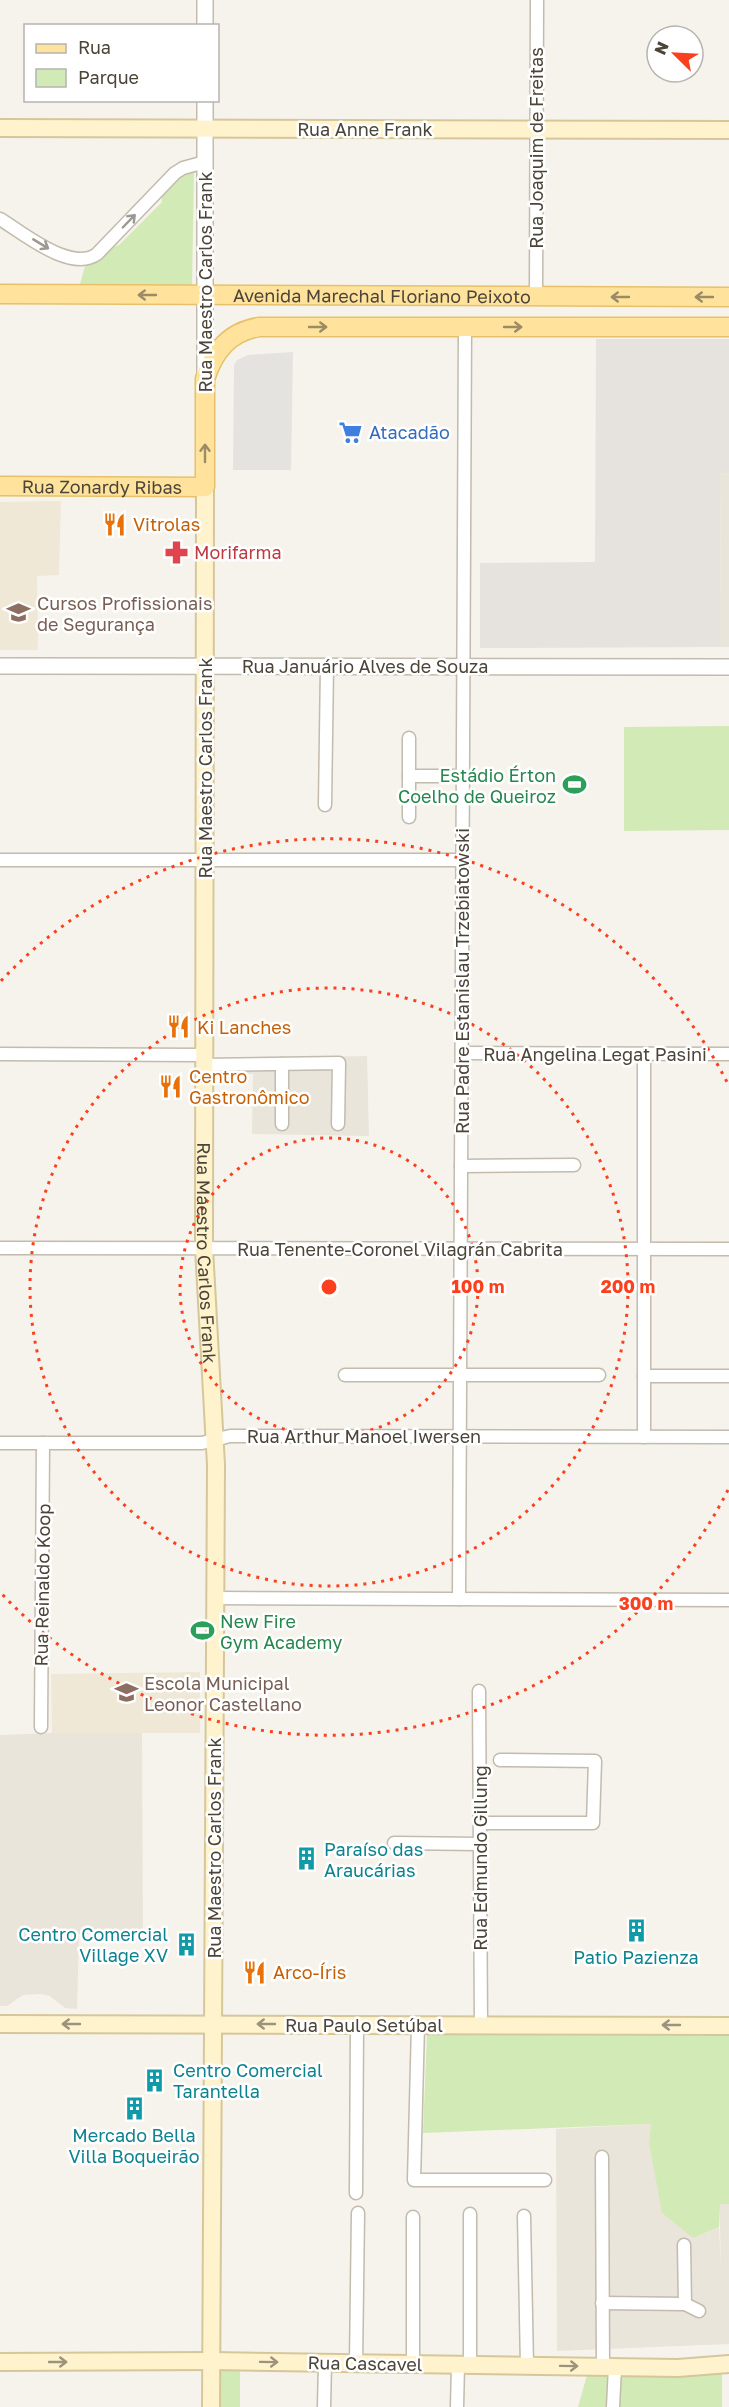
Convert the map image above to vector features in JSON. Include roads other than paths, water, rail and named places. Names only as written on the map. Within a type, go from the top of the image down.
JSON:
[{"type":"main road","name":"Rua Anne Frank","points":[[0,128],[729,130]]},
{"type":"main road","name":"Avenida Marechal Floriano Peixoto","points":[[0,294],[205,302],[536,296],[729,297]]},
{"type":"main road","name":"Avenida Marechal Floriano Peixoto","points":[[205,379],[210,363],[232,336],[250,328],[259,327],[729,327]]},
{"type":"main road","name":"Rua Maestro Carlos Frank","points":[[205,379],[204,1248],[215,1440],[211,2407]]},
{"type":"main road","name":"Rua Zonardy Ribas","points":[[0,486],[205,487]]},
{"type":"main road","name":"Rua Paulo Setúbal","points":[[0,2024],[729,2026]]},
{"type":"main road","name":"Rua Cascavel","points":[[0,2362],[211,2361],[678,2368],[729,2364]]},
{"type":"street","points":[[205,0],[205,24]]},
{"type":"street","name":"Rua Joaquim de Freitas","points":[[536,296],[537,0]]},
{"type":"street","name":"Rua Maestro Carlos Frank","points":[[205,102],[205,379]]},
{"type":"street","points":[[0,219],[59,254],[86,260],[97,254],[175,173],[183,168],[205,162]]},
{"type":"street","name":"Rua Padre Estanislau Trzebiatowski","points":[[459,1599],[465,327]]},
{"type":"street","name":"Rua Januário Alves de Souza","points":[[0,666],[729,667]]},
{"type":"street","points":[[325,805],[327,666]]},
{"type":"street","points":[[409,738],[410,818]]},
{"type":"street","points":[[409,776],[463,776]]},
{"type":"street","points":[[0,860],[463,860]]},
{"type":"street","name":"Rua Angelina Legat Pasini","points":[[462,1053],[729,1054]]},
{"type":"street","points":[[0,1054],[282,1064],[339,1063],[338,1124]]},
{"type":"street","points":[[644,1054],[644,1437]]},
{"type":"street","points":[[282,1064],[282,1124]]},
{"type":"street","points":[[461,1166],[574,1165]]},
{"type":"street","name":"Rua Tenente-Coronel Vilagrán Cabrita","points":[[0,1248],[729,1249]]},
{"type":"street","points":[[345,1375],[599,1375]]},
{"type":"street","points":[[644,1376],[729,1376]]},
{"type":"street","name":"Rua Arthur Manoel Iwersen","points":[[0,1443],[202,1443],[230,1436],[729,1437]]},
{"type":"street","name":"Rua Reinaldo Koop","points":[[40,1727],[43,1443]]},
{"type":"street","points":[[215,1598],[729,1600]]},
{"type":"street","name":"Rua Edmundo Gillung","points":[[479,1691],[481,2025]]},
{"type":"street","points":[[480,1823],[593,1823],[595,1761],[500,1760]]},
{"type":"street","points":[[394,1842],[480,1844]]},
{"type":"street","points":[[356,2193],[357,2025]]},
{"type":"street","points":[[418,2025],[414,2180],[545,2180]]},
{"type":"street","points":[[602,2157],[602,2303],[613,2407]]},
{"type":"street","points":[[356,2363],[358,2213]]},
{"type":"street","points":[[457,2407],[464,2365],[470,2214]]},
{"type":"street","points":[[524,2216],[527,2366]]},
{"type":"street","points":[[413,2217],[413,2364]]},
{"type":"street","points":[[684,2245],[686,2304]]},
{"type":"street","points":[[602,2303],[686,2304],[699,2310]]},
{"type":"street","points":[[324,2407],[325,2363]]},
{"type":"place","name":"Atacadão","points":[[351,432]]},
{"type":"place","name":"Vitrolas","points":[[115,524]]},
{"type":"place","name":"Morifarma","points":[[176,552]]},
{"type":"place","name":"Cursos Profissionais de Segurança","points":[[19,613]]},
{"type":"place","name":"Estádio Érton Coelho de Queiroz","points":[[574,785]]},
{"type":"place","name":"Ki Lanches","points":[[179,1027]]},
{"type":"place","name":"Centro Gastronômico","points":[[171,1086]]},
{"type":"place","name":"New Fire Gym Academy","points":[[202,1631]]},
{"type":"place","name":"Escola Municipal Leonor Castellano","points":[[126,1693]]},
{"type":"place","name":"Paraíso das Araucárias","points":[[306,1859]]},
{"type":"place","name":"Patio Pazienza","points":[[636,1931]]},
{"type":"place","name":"Centro Comercial Village XV","points":[[186,1944]]},
{"type":"place","name":"Arco-Íris","points":[[255,1972]]},
{"type":"place","name":"Centro Comercial Tarantella","points":[[155,2080]]},
{"type":"place","name":"Mercado Bella Villa Boqueirão","points":[[134,2109]]}]
